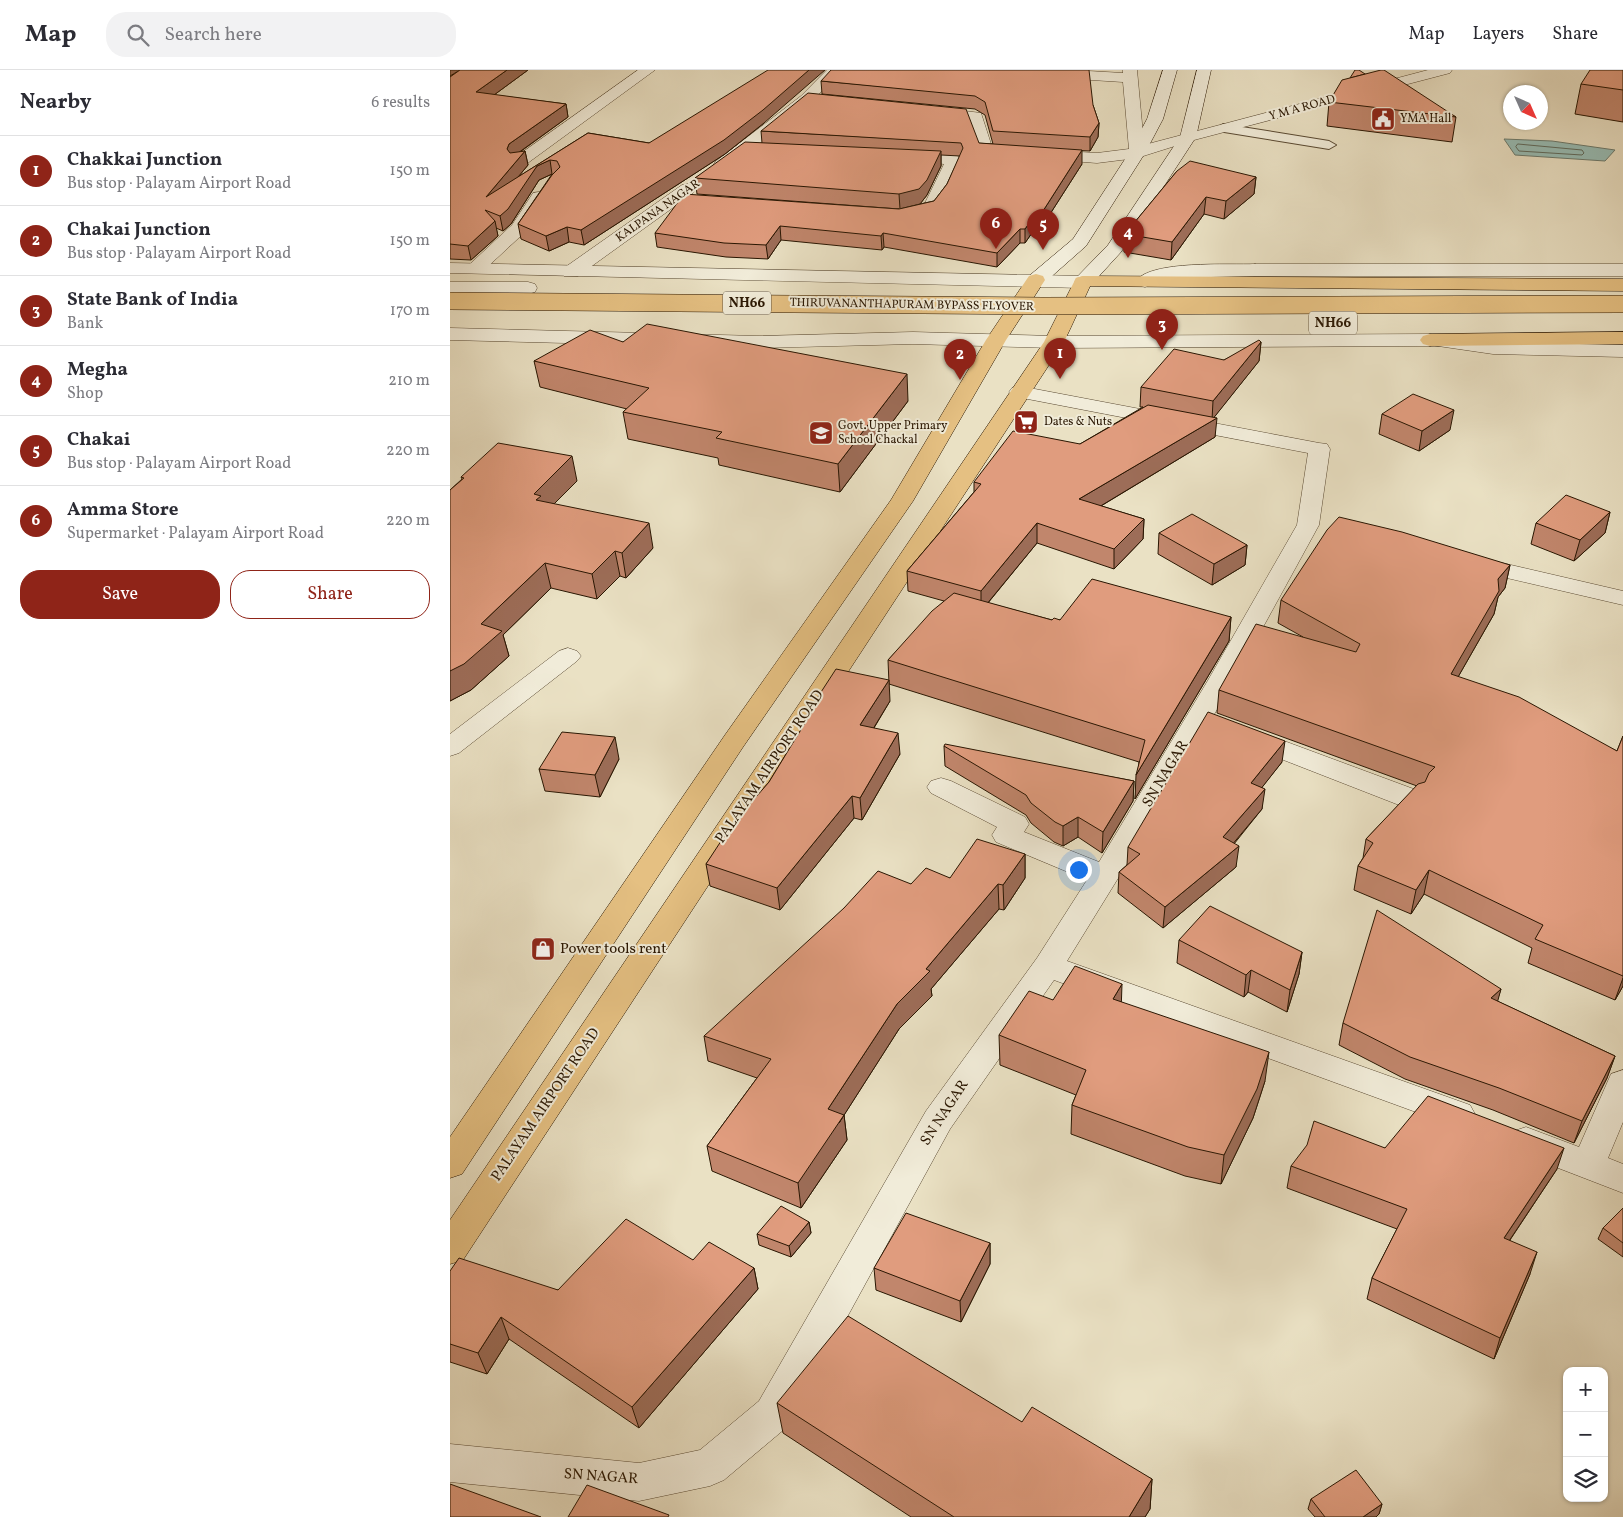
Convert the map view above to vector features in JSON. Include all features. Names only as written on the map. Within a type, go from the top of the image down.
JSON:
[{"type":"main road","points":[[450,1164],[734,741],[902,501],[996,340],[1036,280]]},
{"type":"main road","points":[[1083,282],[1623,284]]},
{"type":"main road","name":"PALAYAM AIRPORT ROAD","points":[[450,1249],[1019,392],[1047,324],[1083,282]]},
{"type":"main road","name":"THIRUVANANTHAPURAM BYPASS FLYOVER","points":[[450,301],[1047,324]]},
{"type":"main road","name":"NH66","points":[[1047,324],[1623,304]]},
{"type":"main road","name":"THIRUVANANTHAPURAM BYPASS FLYOVER","points":[[450,318],[1047,324]]},
{"type":"main road","name":"NH66","points":[[1047,324],[1623,322]]},
{"type":"main road","points":[[1430,340],[1623,338]]},
{"type":"street","points":[[519,162],[648,70]]},
{"type":"street","name":"KALPANA NAGAR","points":[[571,272],[741,150],[806,99],[834,70]]},
{"type":"street","points":[[997,70],[1129,74],[1137,153]]},
{"type":"street","points":[[1036,280],[1080,242],[1137,153],[1155,119],[1170,70]]},
{"type":"street","points":[[450,268],[1083,282],[1115,248],[1188,137],[1204,70]]},
{"type":"street","name":"Y M A ROAD","points":[[954,160],[959,155],[985,151],[1097,158],[1137,153],[1188,137],[1445,70]]},
{"type":"street","points":[[806,99],[826,101]]},
{"type":"street","points":[[915,110],[975,116],[985,151]]},
{"type":"street","points":[[741,150],[770,151]]},
{"type":"street","points":[[889,156],[954,160],[937,197],[927,210],[908,215],[890,216]]},
{"type":"street","points":[[476,268],[518,229],[547,185]]},
{"type":"street","points":[[674,199],[733,203]]},
{"type":"street","points":[[1145,281],[1164,273],[1255,270],[1501,272],[1623,270]]},
{"type":"street","points":[[450,288],[843,290],[883,286],[912,277]]},
{"type":"street","points":[[450,334],[758,342],[913,338],[996,340],[1047,324],[1430,340],[1494,348],[1623,351]]},
{"type":"street","name":"SN NAGAR","points":[[450,1463],[638,1482],[710,1467],[773,1414],[938,1120],[1048,966],[1105,876],[1199,718],[1317,527],[1319,449],[1019,392]]},
{"type":"street","points":[[1451,558],[1623,598]]},
{"type":"street","points":[[450,747],[568,656]]},
{"type":"street","points":[[1199,718],[1409,798]]},
{"type":"street","points":[[941,787],[1016,824],[1006,835],[1105,876]]},
{"type":"street","points":[[1048,966],[1493,1128],[1623,1179]]},
{"type":"street","points":[[1588,1165],[1623,1084]]},
{"type":"lane","points":[[1223,128],[1329,145]]},
{"type":"water","points":[[1504,139],[1552,141],[1615,150],[1605,161],[1515,155]]},
{"type":"building","points":[[460,70],[507,70],[476,92],[566,104],[509,144],[507,149],[510,153],[525,151],[486,197],[588,133],[649,143],[768,70],[809,70],[763,110],[724,140],[581,230],[567,227],[546,236],[518,224],[552,175],[560,167],[557,161],[550,160],[537,166],[508,209],[500,216],[485,210],[495,221],[468,246],[450,244],[450,77]]},
{"type":"building","points":[[831,70],[1089,70],[1093,105],[1099,123],[1090,137],[993,131],[985,102],[975,96],[821,81]]},
{"type":"building","points":[[1355,70],[1359,70],[1365,74],[1350,78]]},
{"type":"building","points":[[1384,70],[1456,117],[1329,102],[1342,80]]},
{"type":"building","points":[[1590,70],[1623,70],[1623,90],[1581,84]]},
{"type":"building","points":[[808,93],[966,109],[979,143],[1082,150],[1043,211],[1038,211],[1025,229],[1020,229],[997,253],[883,233],[881,236],[780,226],[766,245],[724,243],[655,233],[684,194],[899,209],[934,201],[947,184],[963,148],[961,143],[761,131]]},
{"type":"building","points":[[745,142],[941,151],[927,180],[919,189],[899,194],[695,178]]},
{"type":"building","points":[[1190,161],[1256,177],[1226,201],[1206,197],[1172,242],[1125,234],[1177,171]]},
{"type":"building","points":[[647,324],[907,374],[838,464],[716,438],[722,432],[623,412],[649,388],[534,361],[590,330],[623,342]]},
{"type":"building","points":[[1259,340],[1261,342],[1213,401],[1141,387],[1174,349],[1224,360]]},
{"type":"building","points":[[1413,394],[1454,410],[1422,431],[1382,414]]},
{"type":"building","points":[[1148,405],[1217,418],[1079,499],[1144,519],[1114,549],[1037,523],[981,591],[907,571],[981,484],[974,482],[1013,431],[1080,444]]},
{"type":"building","points":[[498,443],[572,456],[534,494],[541,496],[536,500],[649,523],[622,553],[615,551],[592,574],[545,563],[481,624],[502,631],[464,664],[450,671],[450,490],[464,478],[461,477]]},
{"type":"building","points":[[1566,495],[1610,512],[1580,540],[1536,523]]},
{"type":"building","points":[[1192,514],[1247,545],[1214,564],[1159,533]]},
{"type":"building","points":[[1339,517],[1402,532],[1510,565],[1498,579],[1499,591],[1451,674],[1519,697],[1617,751],[1623,736],[1623,976],[1535,939],[1543,925],[1429,870],[1416,890],[1358,866],[1373,843],[1366,839],[1418,784],[1425,782],[1429,773],[1435,767],[1219,690],[1256,624],[1356,652],[1360,644],[1281,600],[1327,530]]},
{"type":"building","points":[[1092,579],[1231,617],[1136,775],[1145,740],[888,660],[932,611],[954,593],[1052,620],[1054,618],[1060,620]]},
{"type":"building","points":[[836,669],[889,680],[860,725],[898,733],[860,798],[852,796],[777,888],[706,864],[727,832],[745,813],[743,812],[769,782],[813,710],[810,709]]},
{"type":"building","points":[[1208,712],[1285,741],[1251,783],[1265,789],[1223,837],[1239,846],[1165,907],[1119,872],[1140,854],[1128,847]]},
{"type":"building","points":[[562,732],[615,737],[595,775],[539,769]]},
{"type":"building","points":[[945,744],[1134,781],[1103,832],[1078,817],[1063,826],[1031,803],[1026,795],[944,746]]},
{"type":"building","points":[[977,839],[1025,854],[1003,885],[998,884],[926,969],[930,971],[897,1004],[828,1109],[844,1115],[798,1183],[707,1146],[771,1059],[704,1036],[844,908],[878,871],[911,884],[926,868],[950,878]]},
{"type":"building","points":[[1210,906],[1302,952],[1290,990],[1251,970],[1246,975],[1179,940]]},
{"type":"building","points":[[1377,910],[1501,989],[1491,998],[1615,1056],[1582,1121],[1499,1088],[1410,1057],[1343,1023]]},
{"type":"building","points":[[1075,966],[1122,984],[1113,999],[1269,1052],[1257,1089],[1224,1155],[1188,1147],[1072,1105],[1086,1070],[999,1035],[1029,991],[1053,1000]]},
{"type":"building","points":[[1428,1096],[1564,1148],[1504,1238],[1537,1252],[1500,1338],[1372,1278],[1407,1209],[1291,1166],[1307,1145],[1314,1121],[1385,1148]]},
{"type":"building","points":[[781,1206],[809,1222],[789,1246],[757,1234]]},
{"type":"building","points":[[1623,1208],[1623,1243],[1603,1228]]},
{"type":"building","points":[[906,1213],[990,1243],[960,1301],[874,1268]]},
{"type":"building","points":[[626,1219],[693,1260],[709,1242],[754,1268],[632,1407],[501,1317],[478,1353],[450,1344],[450,1271],[459,1258],[558,1290]]},
{"type":"building","points":[[848,1316],[1022,1422],[1032,1407],[1152,1479],[1129,1517],[954,1517],[777,1403]]},
{"type":"building","points":[[1356,1470],[1382,1504],[1363,1517],[1325,1517],[1311,1499]]},
{"type":"building","points":[[450,1484],[541,1517],[450,1517]]},
{"type":"building","points":[[587,1485],[669,1515],[668,1517],[568,1517]]},
{"type":"place","name":"YMA Hall","points":[[1383,119]]},
{"type":"place","name":"Amma Store","points":[[996,249]]},
{"type":"place","name":"Chakai","points":[[1043,250]]},
{"type":"place","name":"Megha","points":[[1128,258]]},
{"type":"place","name":"State Bank of India","points":[[1162,350]]},
{"type":"place","name":"Chakkai Junction","points":[[1060,379]]},
{"type":"place","name":"Chakai Junction","points":[[960,380]]},
{"type":"place","name":"Dates & Nuts","points":[[1026,422]]},
{"type":"place","name":"Govt. Upper Primary School Chackal","points":[[821,433]]},
{"type":"place","name":"Power tools rent","points":[[543,949]]}]
